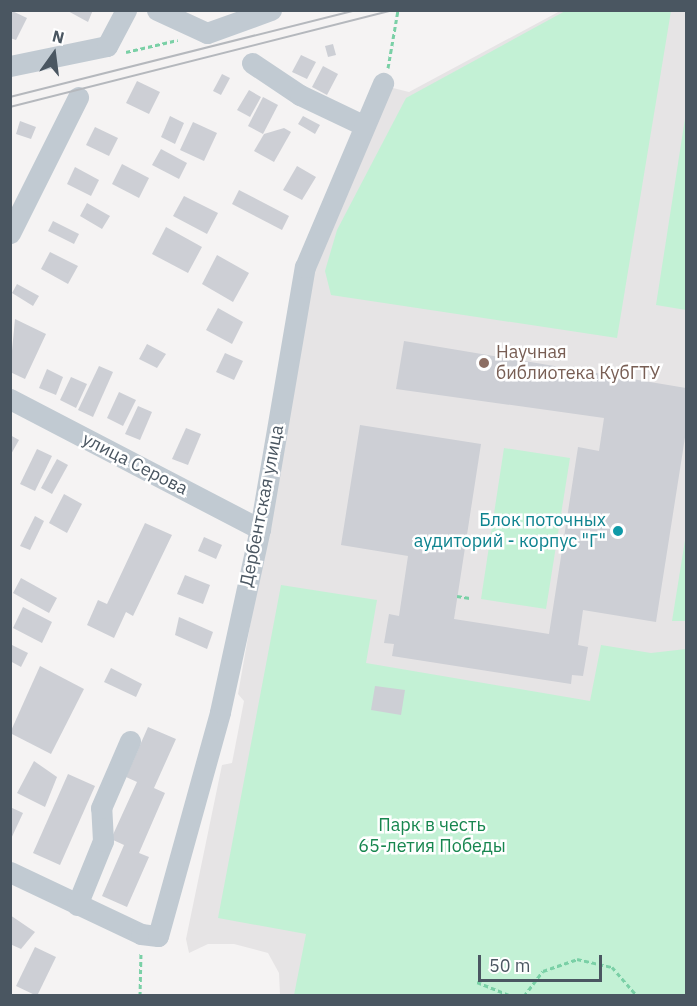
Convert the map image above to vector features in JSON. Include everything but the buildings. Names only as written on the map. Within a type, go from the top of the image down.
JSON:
[{"type":"street","points":[[10,66],[108,46],[126,10]]},
{"type":"street","points":[[157,10],[207,33],[271,10]]},
{"type":"street","points":[[252,63],[300,95],[363,125]]},
{"type":"street","name":"Дербентская улица","points":[[149,935],[220,712],[260,529],[305,267],[363,125],[383,83]]},
{"type":"street","points":[[10,233],[78,97]]},
{"type":"street","name":"улица Серова","points":[[10,399],[260,529]]},
{"type":"street","points":[[78,905],[103,841],[101,808],[130,741]]},
{"type":"street","points":[[10,872],[78,905],[149,935]]},
{"type":"path","points":[[383,83],[398,10]]},
{"type":"path","points":[[457,596],[470,598]]},
{"type":"path","points":[[140,996],[149,935]]},
{"type":"path","points":[[524,996],[543,971],[577,959],[612,967],[637,996]]},
{"type":"path","points":[[477,982],[512,996]]},
{"type":"shaded area","points":[[560,11],[686,11],[686,995],[280,995],[279,973],[268,953],[234,944],[208,944],[189,953],[186,939],[222,765],[232,763],[244,701],[238,694],[314,262],[385,86],[409,92]]},
{"type":"green space","points":[[567,10],[671,11],[617,338],[331,295],[325,271],[337,230],[406,98]]},
{"type":"green space","points":[[686,112],[686,310],[656,305]]},
{"type":"green space","points":[[504,448],[570,458],[546,609],[481,599]]},
{"type":"green space","points":[[686,534],[686,621],[672,621]]},
{"type":"green space","name":"Парк в честь 65-летия Победы","points":[[281,585],[377,600],[366,663],[590,701],[601,645],[651,653],[686,649],[686,995],[294,995],[306,934],[218,918]]},
{"type":"tram line","points":[[10,97],[357,10]]},
{"type":"tram line","points":[[10,107],[394,10]]},
{"type":"place","name":"Научная библиотека КубГТУ","points":[[484,363]]},
{"type":"place","name":"Блок поточных аудиторий - корпус \"Г\"","points":[[618,531]]}]
